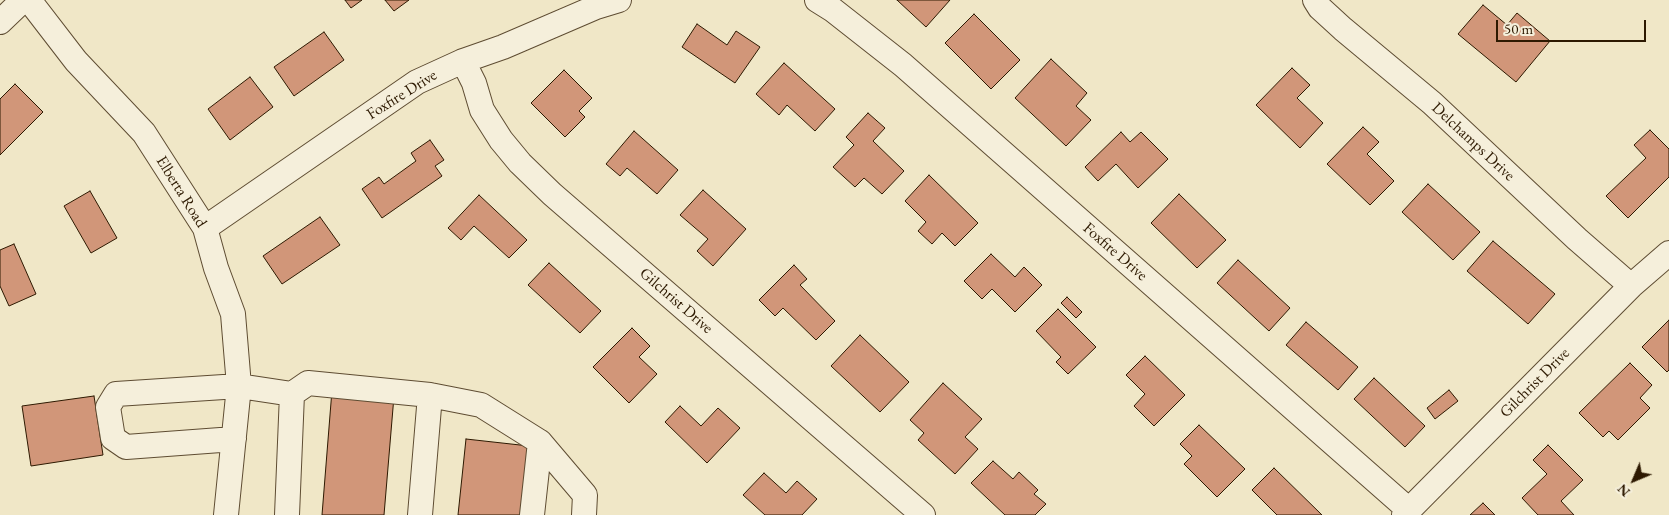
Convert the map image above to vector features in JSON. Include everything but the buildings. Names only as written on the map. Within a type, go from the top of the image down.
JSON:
[{"type":"street","points":[[0,22],[23,0]]},
{"type":"street","name":"Elberta Road","points":[[29,0],[76,60],[144,134],[205,228],[216,268],[233,314],[239,386],[226,515]]},
{"type":"street","name":"Foxfire Drive","points":[[205,228],[417,82],[463,60],[503,47],[596,7],[619,0]]},
{"type":"street","name":"Foxfire Drive","points":[[817,0],[833,10],[903,66],[1406,513]]},
{"type":"street","name":"Delchamps Drive","points":[[1315,0],[1320,8],[1342,29],[1432,103],[1577,239],[1631,286]]},
{"type":"street","name":"Gilchrist Drive","points":[[463,60],[474,83],[482,110],[501,140],[520,164],[552,194],[923,515]]},
{"type":"street","name":"Gilchrist Drive","points":[[1406,513],[1631,286],[1669,252]]},
{"type":"street","points":[[234,439],[126,447],[113,438],[108,407],[116,394],[239,386],[292,394],[308,383],[430,395],[481,405],[540,442],[585,495],[584,515]]},
{"type":"street","points":[[287,515],[292,394]]},
{"type":"street","points":[[420,515],[430,395]]},
{"type":"street","points":[[532,515],[540,442]]}]
